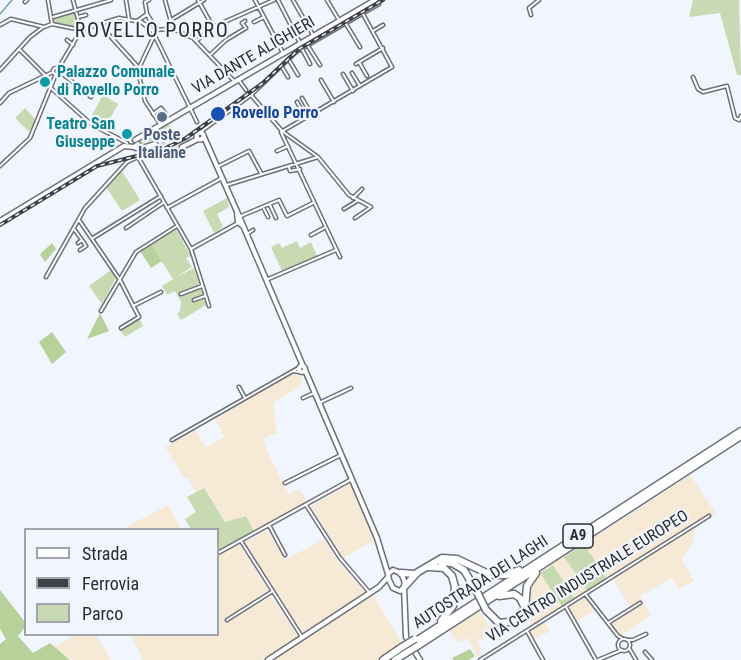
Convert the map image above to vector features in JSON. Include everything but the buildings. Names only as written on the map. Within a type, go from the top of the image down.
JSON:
[{"type":"highway","name":"AUTOSTRADA DEI LAGHI","points":[[385,660],[404,650],[741,431]]},
{"type":"highway","name":"AUTOSTRADA DEI LAGHI","points":[[416,641],[434,635],[741,436]]},
{"type":"highway","points":[[427,567],[443,562],[460,567],[468,575],[486,610],[496,622],[506,624],[517,621],[524,611],[527,586],[535,574],[610,521]]},
{"type":"highway","points":[[398,572],[408,575],[442,558],[454,558],[485,573],[506,575],[521,569],[578,536]]},
{"type":"highway","points":[[416,641],[445,618],[453,606],[456,595],[454,583],[447,571],[438,566],[427,567]]},
{"type":"highway","points":[[405,586],[418,572]]},
{"type":"highway","points":[[434,635],[503,594],[512,593],[519,597],[524,611]]},
{"type":"highway","name":"AUTOSTRADA DEI LAGHI","points":[[395,660],[404,650]]},
{"type":"street","points":[[48,0],[53,17],[52,24]]},
{"type":"street","points":[[0,166],[30,138],[51,88],[55,69],[58,70],[81,30],[73,0]]},
{"type":"street","points":[[53,17],[111,0]]},
{"type":"street","points":[[126,0],[127,15],[132,20]]},
{"type":"street","points":[[149,0],[145,2],[147,14],[156,28]]},
{"type":"street","points":[[165,0],[173,29]]},
{"type":"street","points":[[171,20],[204,0]]},
{"type":"street","points":[[255,0],[283,53]]},
{"type":"street","points":[[196,41],[213,27],[276,0],[300,43]]},
{"type":"street","points":[[293,0],[313,35]]},
{"type":"street","points":[[327,0],[339,20]]},
{"type":"street","points":[[363,0],[366,5]]},
{"type":"street","name":"VIA DANTE ALIGHIERI","points":[[0,221],[160,124],[375,0]]},
{"type":"street","points":[[531,15],[529,8],[539,0]]},
{"type":"street","points":[[199,1],[213,27]]},
{"type":"street","points":[[182,147],[201,135],[251,95],[302,50],[379,4]]},
{"type":"street","points":[[137,21],[147,14]]},
{"type":"street","points":[[282,131],[392,67],[363,14]]},
{"type":"street","points":[[78,18],[86,15]]},
{"type":"street","points":[[151,29],[153,27],[147,15],[139,20],[151,29],[197,122]]},
{"type":"street","points":[[254,22],[264,17]]},
{"type":"street","points":[[0,70],[36,31],[44,27],[52,24],[81,30],[100,25],[113,18],[137,21],[151,29],[173,29],[196,41],[246,90]]},
{"type":"street","points":[[0,25],[11,19],[44,27]]},
{"type":"street","points":[[210,55],[226,40],[246,28],[242,23],[245,21]]},
{"type":"street","points":[[346,24],[360,48]]},
{"type":"street","points":[[100,25],[139,68]]},
{"type":"street","points":[[373,31],[383,25]]},
{"type":"street","points":[[154,36],[139,68],[143,97],[160,124]]},
{"type":"street","points":[[67,40],[73,45]]},
{"type":"street","points":[[308,46],[320,65]]},
{"type":"street","points":[[367,76],[358,63],[383,48]]},
{"type":"street","points":[[19,49],[45,75]]},
{"type":"street","points":[[302,50],[310,64]]},
{"type":"street","points":[[289,60],[298,75]]},
{"type":"street","points":[[282,66],[288,77]]},
{"type":"street","points":[[58,70],[91,98]]},
{"type":"street","points":[[0,104],[9,93],[45,75],[54,73]]},
{"type":"street","points":[[343,74],[352,91]]},
{"type":"street","points":[[352,74],[360,86]]},
{"type":"street","points":[[693,77],[698,89],[703,92],[727,86],[735,118],[739,120],[741,116]]},
{"type":"street","points":[[321,80],[334,102]]},
{"type":"street","points":[[51,88],[91,124],[129,144],[142,148],[155,144]]},
{"type":"street","points":[[251,95],[282,131],[318,158],[353,198],[371,207],[355,218]]},
{"type":"street","points":[[302,98],[311,114]]},
{"type":"street","points":[[297,102],[306,117]]},
{"type":"street","points":[[153,114],[161,108],[165,113]]},
{"type":"street","points":[[184,111],[190,111],[195,116]]},
{"type":"street","points":[[282,131],[313,203],[340,257]]},
{"type":"street","points":[[201,135],[222,178],[301,360],[302,369],[352,479],[385,558],[388,575],[394,589],[404,604]]},
{"type":"street","points":[[277,151],[289,145]]},
{"type":"street","points":[[217,167],[249,151],[261,173]]},
{"type":"street","points":[[46,277],[85,208],[130,160],[139,158],[191,249],[209,306]]},
{"type":"street","points":[[225,186],[261,173],[318,158]]},
{"type":"street","points":[[288,166],[290,171],[300,169]]},
{"type":"street","points":[[167,208],[222,178]]},
{"type":"street","points":[[353,198],[362,189]]},
{"type":"street","points":[[93,238],[161,196]]},
{"type":"street","points":[[191,249],[279,200],[287,216],[313,203]]},
{"type":"street","points":[[344,209],[358,200]]},
{"type":"street","points":[[126,228],[165,202]]},
{"type":"street","points":[[270,205],[276,218]]},
{"type":"street","points":[[263,208],[268,217]]},
{"type":"street","points":[[79,220],[120,280],[139,317],[121,328]]},
{"type":"street","points":[[101,311],[136,252],[178,226]]},
{"type":"street","points":[[311,235],[325,228]]},
{"type":"street","points":[[74,229],[86,246],[80,250]]},
{"type":"street","points":[[246,234],[253,230]]},
{"type":"street","points":[[78,243],[82,240]]},
{"type":"street","points":[[266,280],[336,249]]},
{"type":"street","points":[[181,294],[202,286]]},
{"type":"street","points":[[133,306],[161,292]]},
{"type":"street","points":[[194,300],[206,296]]},
{"type":"street","points":[[172,440],[293,371],[302,369]]},
{"type":"street","points":[[239,387],[245,398]]},
{"type":"street","points":[[319,403],[351,388]]},
{"type":"street","points":[[303,398],[314,392]]},
{"type":"street","points":[[285,483],[342,457]]},
{"type":"street","points":[[219,552],[352,479]]},
{"type":"street","points":[[306,505],[340,558],[370,593]]},
{"type":"street","name":"VIA CENTRO INDUSTRIALE EUROPEO","points":[[480,660],[588,595],[709,516]]},
{"type":"street","points":[[269,525],[285,555]]},
{"type":"street","points":[[240,540],[302,638]]},
{"type":"street","points":[[385,558],[398,572],[405,586],[407,642],[420,660]]},
{"type":"street","points":[[268,660],[379,587],[388,575],[398,572]]},
{"type":"street","points":[[379,587],[400,591],[405,586]]},
{"type":"street","points":[[226,620],[273,591]]},
{"type":"street","points":[[588,595],[618,636],[633,640]]},
{"type":"street","points":[[608,623],[640,603]]},
{"type":"street","points":[[566,607],[597,660],[627,648],[633,640],[646,634]]},
{"type":"street","points":[[527,632],[543,660]]},
{"type":"street","points":[[615,651],[618,636]]},
{"type":"street","points":[[618,644],[625,639]]},
{"type":"street","points":[[625,639],[627,648],[636,660]]},
{"type":"street","points":[[618,644],[627,648]]},
{"type":"street","points":[[645,652],[652,660]]},
{"type":"shaded area","points":[[292,374],[302,376],[301,386],[273,403],[277,433],[263,439],[269,456],[289,494],[300,489],[307,502],[254,531],[246,516],[226,522],[203,488],[196,492],[188,478],[185,479],[165,447],[195,430],[206,447],[224,437],[215,419]]},
{"type":"shaded area","points":[[690,475],[716,514],[709,515],[681,532],[608,580],[584,544]]},
{"type":"shaded area","points":[[351,483],[375,540],[343,558],[311,506]]},
{"type":"shaded area","points":[[168,505],[180,528],[125,528]]},
{"type":"shaded area","points":[[696,524],[692,544],[682,559],[694,581],[679,589],[672,578],[640,596],[651,616],[620,636],[607,621],[631,607],[612,579]]},
{"type":"shaded area","points":[[268,530],[285,560],[324,539],[339,563],[366,593],[303,634],[244,543]]},
{"type":"shaded area","points":[[239,543],[269,591],[224,619],[226,623],[271,596],[298,636],[262,660],[143,660],[131,636],[219,636],[219,554]]},
{"type":"shaded area","points":[[563,556],[588,593],[572,604],[570,601],[574,597],[552,563]]},
{"type":"shaded area","points":[[540,573],[563,608],[533,626],[528,618],[531,607],[530,586]]},
{"type":"shaded area","points":[[373,595],[400,640],[401,646],[380,660],[272,660]]},
{"type":"shaded area","points":[[587,596],[597,609],[576,622],[568,608]]},
{"type":"shaded area","points":[[479,611],[488,625],[499,629],[478,641],[482,655],[479,660],[468,638],[458,643],[449,630]]},
{"type":"shaded area","points":[[545,622],[550,631],[533,640],[529,633]]},
{"type":"shaded area","points":[[74,636],[97,636],[111,660],[72,660],[54,647]]},
{"type":"green space","points":[[693,0],[739,0],[741,75],[737,75],[720,13],[689,17]]},
{"type":"green space","points":[[74,11],[79,28],[54,22],[54,19]]},
{"type":"green space","points":[[103,95],[118,104],[106,126],[110,120],[114,123],[110,130],[90,119]]},
{"type":"green space","points":[[25,108],[35,119],[33,128],[28,131],[15,118]]},
{"type":"green space","points":[[168,123],[176,140],[169,143],[169,138],[165,136],[143,146],[139,145],[146,135]]},
{"type":"green space","points":[[122,171],[140,200],[122,211],[106,187]]},
{"type":"green space","points":[[227,198],[229,207],[217,214],[223,227],[214,233],[203,211]]},
{"type":"green space","points":[[176,229],[191,256],[186,258],[192,267],[173,279],[151,244]]},
{"type":"green space","points":[[297,241],[300,248],[311,242],[317,256],[282,271],[271,247],[279,243],[282,248]]},
{"type":"green space","points":[[52,243],[56,249],[45,262],[40,254]]},
{"type":"green space","points":[[151,244],[162,261],[151,268],[140,251]]},
{"type":"green space","points":[[194,268],[206,305],[181,320],[177,314],[180,311],[181,302],[175,291],[167,295],[162,286]]},
{"type":"green space","points":[[111,270],[116,278],[102,304],[89,286]]},
{"type":"green space","points":[[100,313],[109,331],[87,339]]},
{"type":"green space","points":[[139,318],[143,326],[125,337],[120,330]]},
{"type":"green space","points":[[52,332],[66,352],[52,364],[39,342]]},
{"type":"green space","points":[[204,488],[225,522],[246,516],[254,531],[219,549],[219,528],[190,528],[185,519],[196,512],[187,497]]},
{"type":"green space","points":[[584,544],[607,579],[587,591],[564,557]]},
{"type":"green space","points":[[553,565],[574,597],[563,608],[540,573]]},
{"type":"green space","points":[[0,590],[24,621],[24,628],[18,636],[33,653],[50,643],[70,660],[0,660],[0,644],[6,639],[0,629]]},
{"type":"green space","points":[[470,649],[475,656],[469,660],[453,660],[452,658]]},
{"type":"waterway","points":[[0,14],[12,0]]},
{"type":"tunnel","points":[[155,144],[163,143],[174,149],[182,147]]},
{"type":"railway","points":[[0,225],[97,166],[164,149],[186,138],[263,83],[299,49],[383,0]]},
{"type":"place","name":"Palazzo Comunale di Rovello Porro","points":[[45,82]]},
{"type":"place","name":"Rovello Porro","points":[[218,114]]},
{"type":"place","name":"Poste Italiane","points":[[162,117]]},
{"type":"place","name":"Teatro San Giuseppe","points":[[127,134]]},
{"type":"district","name":"ROVELLO PORRO","points":[[152,32]]}]
